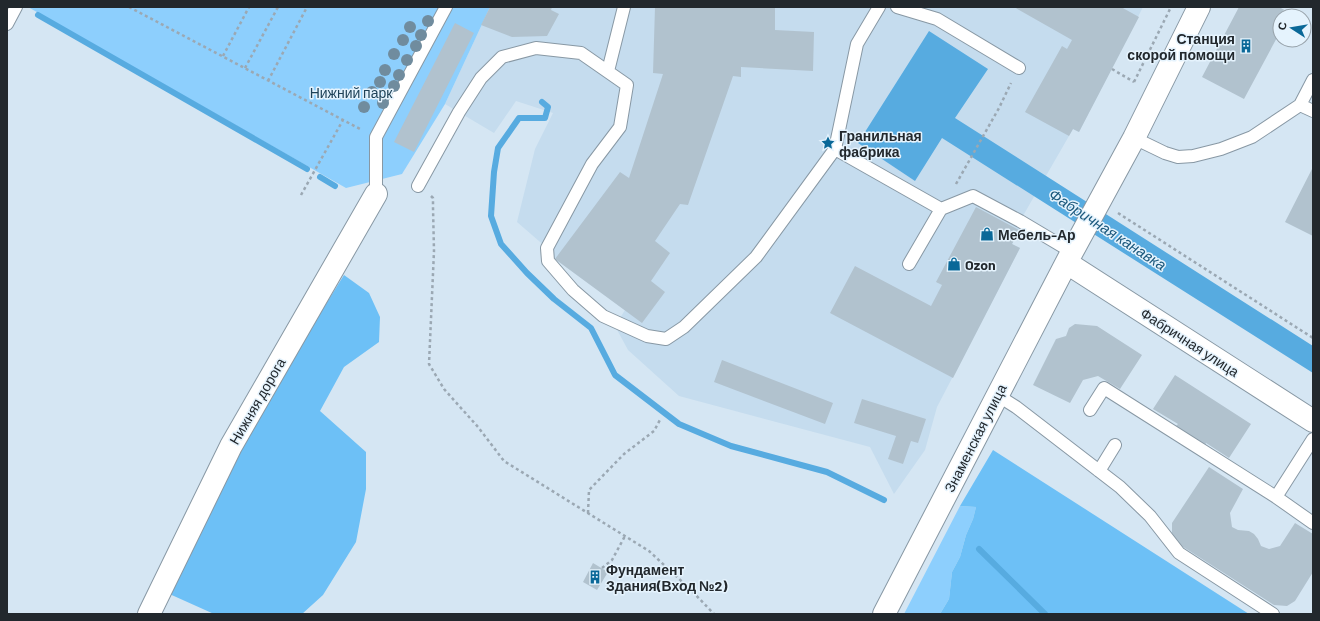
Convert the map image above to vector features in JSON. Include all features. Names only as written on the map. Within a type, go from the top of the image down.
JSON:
[{"type":"street","name":"Знаменская улица","points":[[884,614],[1072,252],[1134,138],[1199,7]]},
{"type":"street","name":"Нижняя дорога","points":[[149,614],[231,446],[376,194]]},
{"type":"street","name":"Фабричная улица","points":[[1072,252],[1313,421]]},
{"type":"lane","points":[[7,24],[16,7]]},
{"type":"lane","points":[[376,194],[376,137],[446,7]]},
{"type":"lane","points":[[608,72],[624,7]]},
{"type":"lane","points":[[418,186],[463,106],[481,78],[502,57],[536,48],[581,53],[627,85],[620,127],[592,164],[547,248],[548,261],[573,290],[603,316],[647,336],[666,339],[684,327],[756,257],[835,149],[857,44],[879,7]]},
{"type":"lane","points":[[897,7],[937,19],[1019,68]]},
{"type":"lane","points":[[1134,138],[1165,154],[1178,157],[1193,156],[1221,149],[1252,137],[1300,106],[1313,80]]},
{"type":"lane","points":[[1300,106],[1313,111]]},
{"type":"lane","points":[[835,149],[941,209]]},
{"type":"lane","points":[[909,264],[941,209],[973,196],[1020,221],[1072,252]]},
{"type":"lane","points":[[1090,410],[1104,388],[1276,497],[1313,523]]},
{"type":"lane","points":[[997,395],[1016,407],[1120,487],[1150,516],[1179,553],[1273,614]]},
{"type":"lane","points":[[1276,497],[1313,439]]},
{"type":"lane","points":[[1099,471],[1115,445]]},
{"type":"path","points":[[129,7],[134,8],[376,137]]},
{"type":"path","points":[[223,56],[249,7]]},
{"type":"path","points":[[245,68],[278,7]]},
{"type":"path","points":[[268,80],[307,7]]},
{"type":"path","points":[[1112,69],[1134,82],[1171,7]]},
{"type":"path","points":[[956,186],[1019,68]]},
{"type":"path","points":[[301,195],[343,120]]},
{"type":"path","points":[[418,186],[427,190],[433,198],[434,251],[429,364],[444,389],[478,427],[504,461],[650,551],[714,614]]},
{"type":"path","points":[[1105,192],[1313,338]]},
{"type":"path","points":[[588,514],[589,490],[624,454],[654,431],[661,418]]},
{"type":"path","points":[[602,568],[612,560],[625,536]]},
{"type":"shaded area","points":[[490,7],[1143,7],[1079,132],[1073,129],[1020,221],[1019,230],[1012,244],[1020,248],[937,407],[925,450],[894,494],[870,447],[679,396],[628,350],[615,326],[625,310],[555,259],[547,248],[517,222],[535,149],[553,113],[516,101],[494,133],[445,104]]},
{"type":"shaded area","points":[[344,275],[369,293],[380,317],[379,342],[344,367],[320,411],[366,452],[366,489],[356,542],[323,595],[302,614],[214,614],[165,592],[260,410]]},
{"type":"shaded area","points":[[993,450],[1249,614],[940,614],[949,599],[952,572],[960,557],[976,507],[960,506]]},
{"type":"green space","name":"Нижний парк","points":[[28,7],[490,7],[445,104],[402,174],[346,188]]},
{"type":"green space","points":[[960,506],[976,507],[960,557],[952,572],[949,599],[940,614],[904,614]]},
{"type":"water","name":"Фабричная канавка","points":[[929,31],[988,69],[955,118],[1313,346],[1313,373],[942,138],[915,181],[858,143]]},
{"type":"building","points":[[490,7],[552,7],[551,10],[559,14],[547,36],[512,37],[481,25]]},
{"type":"building","points":[[655,7],[775,7],[775,30],[814,32],[813,71],[741,67],[741,77],[733,76],[688,205],[680,204],[655,241],[670,253],[651,281],[665,292],[642,323],[555,259],[620,172],[629,178],[663,74],[653,73]]},
{"type":"building","points":[[1014,7],[1121,7],[1139,17],[1079,132],[1073,129],[1069,136],[1025,112],[1062,46],[1067,49],[1072,40]]},
{"type":"building","name":"Станция скорой помощи","points":[[1239,7],[1281,8],[1272,8],[1272,47],[1244,99],[1202,77]]},
{"type":"building","points":[[455,23],[474,33],[414,152],[394,142]]},
{"type":"building","points":[[1313,167],[1313,236],[1285,222]]},
{"type":"building","points":[[976,207],[1019,230],[1012,244],[1020,248],[953,378],[830,313],[855,266],[931,306],[942,285],[936,282]]},
{"type":"building","points":[[1075,324],[1097,326],[1142,355],[1120,389],[1098,376],[1083,380],[1070,403],[1033,385],[1056,339],[1066,336],[1069,328]]},
{"type":"building","points":[[722,360],[833,403],[825,424],[714,382]]},
{"type":"building","points":[[1175,375],[1251,424],[1229,458],[1206,443],[1205,445],[1176,426],[1178,424],[1153,409]]},
{"type":"building","points":[[862,399],[926,419],[918,443],[911,441],[903,464],[888,459],[896,436],[854,423]]},
{"type":"building","points":[[1209,467],[1243,489],[1230,513],[1232,527],[1238,530],[1249,531],[1254,534],[1261,546],[1269,549],[1280,546],[1295,523],[1313,534],[1313,572],[1295,601],[1287,606],[1274,605],[1177,543],[1172,533],[1172,523]]},
{"type":"building","name":"Фундамент Здания(Вход №2)","points":[[593,563],[608,572],[597,590],[583,582]]},
{"type":"waterway","points":[[38,15],[307,169]]},
{"type":"waterway","points":[[542,102],[548,107],[545,118],[519,118],[498,148],[494,172],[491,216],[501,244],[527,273],[554,299],[591,328],[615,375],[679,424],[731,446],[827,472],[884,500]]},
{"type":"waterway","points":[[320,177],[335,186]]},
{"type":"waterway","points":[[979,549],[1045,614]]},
{"type":"place","name":"Станция скорой помощи","points":[[1246,46]]},
{"type":"place","name":"Гранильная фабрика","points":[[828,143]]},
{"type":"place","name":"Мебель-Ар","points":[[987,234]]},
{"type":"place","name":"Ozon","points":[[954,264]]},
{"type":"place","name":"Фундамент Здания(Вход №2)","points":[[595,577]]}]
